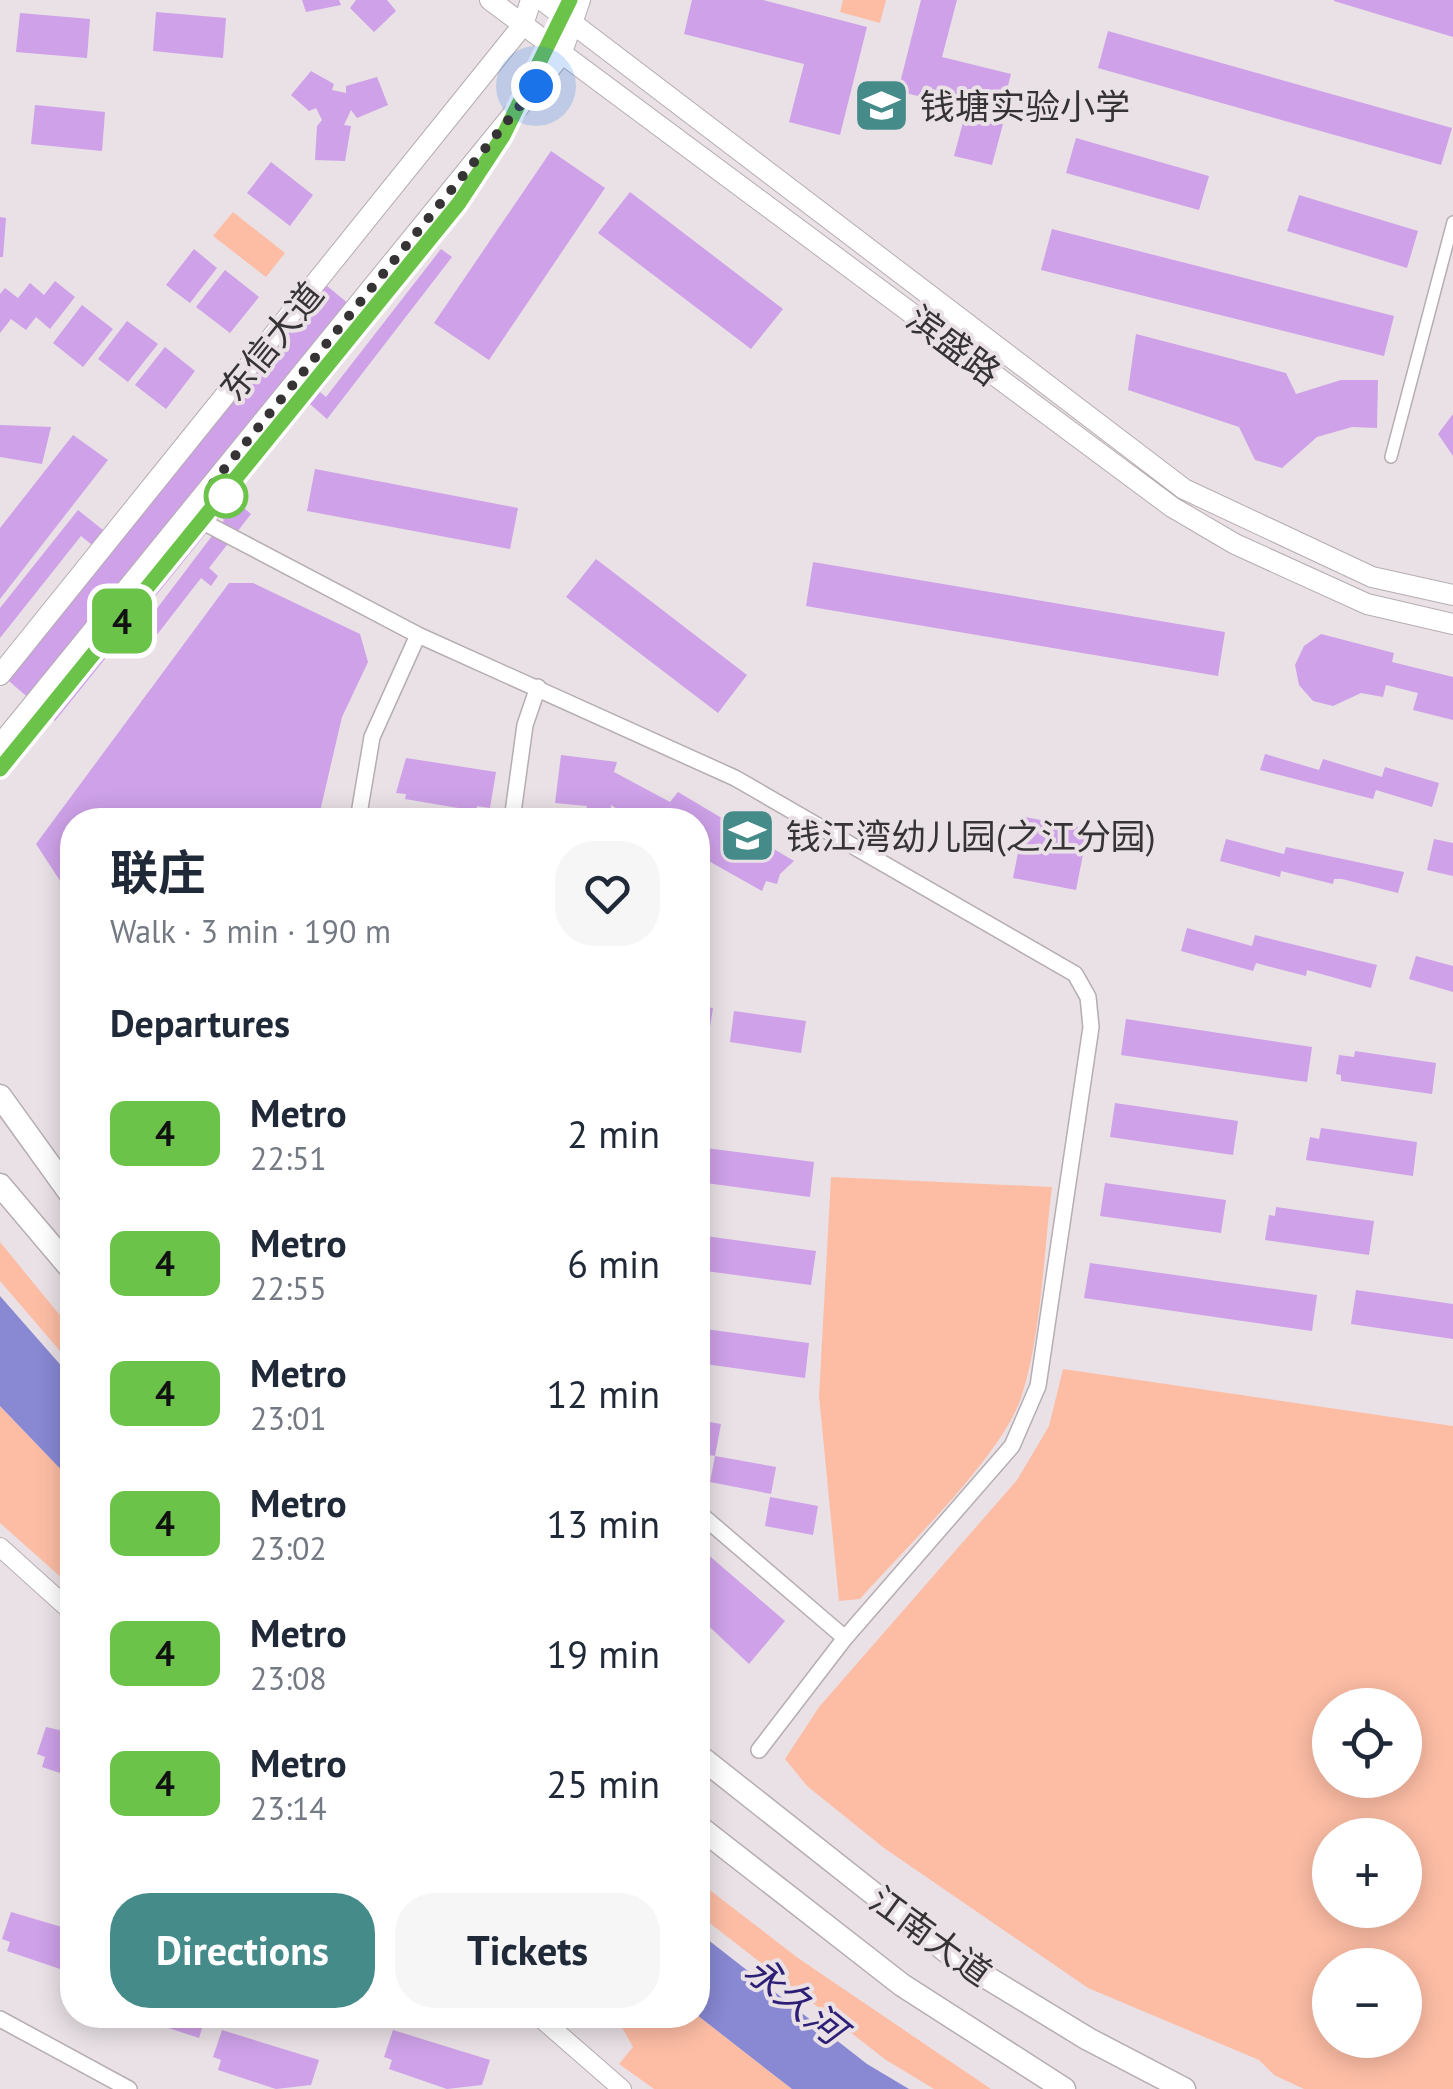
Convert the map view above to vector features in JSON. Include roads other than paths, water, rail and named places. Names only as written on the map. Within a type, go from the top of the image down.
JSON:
[{"type":"main road","name":"滨盛路","points":[[490,0],[1172,507],[1235,544],[1367,604],[1453,624]]},
{"type":"main road","name":"东信大道","points":[[0,676],[523,25],[531,0]]},
{"type":"main road","name":"滨盛路","points":[[542,0],[1184,489],[1372,577],[1453,595]]},
{"type":"main road","name":"东信大道","points":[[0,745],[561,55],[580,0]]},
{"type":"main road","points":[[0,1096],[60,1179]]},
{"type":"main road","points":[[0,1185],[60,1256]]},
{"type":"main road","name":"江南大道","points":[[710,1764],[955,1958],[1088,2039],[1184,2089]]},
{"type":"main road","name":"江南大道","points":[[710,1835],[902,1985],[1064,2089]]},
{"type":"street","points":[[1391,457],[1453,222]]},
{"type":"street","points":[[188,514],[418,635],[735,778],[1074,974],[1088,997],[1091,1028],[1038,1386],[1012,1446],[845,1638],[759,1750]]},
{"type":"street","points":[[360,808],[372,737],[418,635]]},
{"type":"street","points":[[514,808],[525,725],[538,686]]},
{"type":"street","points":[[710,1522],[845,1638]]},
{"type":"street","points":[[0,1546],[60,1601]]},
{"type":"street","points":[[0,2019],[129,2089]]},
{"type":"street","points":[[552,2028],[622,2089]]},
{"type":"water","points":[[0,1296],[60,1364],[60,1468],[0,1406]]},
{"type":"water","points":[[710,1941],[867,2064],[909,2089],[792,2089],[710,2025]]},
{"type":"metro line","name":"4","points":[[0,769],[224,498],[459,203],[503,136],[570,0]]},
{"type":"place","name":"钱塘实验小学","points":[[881,106]]},
{"type":"place","name":"钱江湾幼儿园(之江分园)","points":[[747,836]]},
{"type":"water label","name":"永久河","points":[[796,1999]]}]
